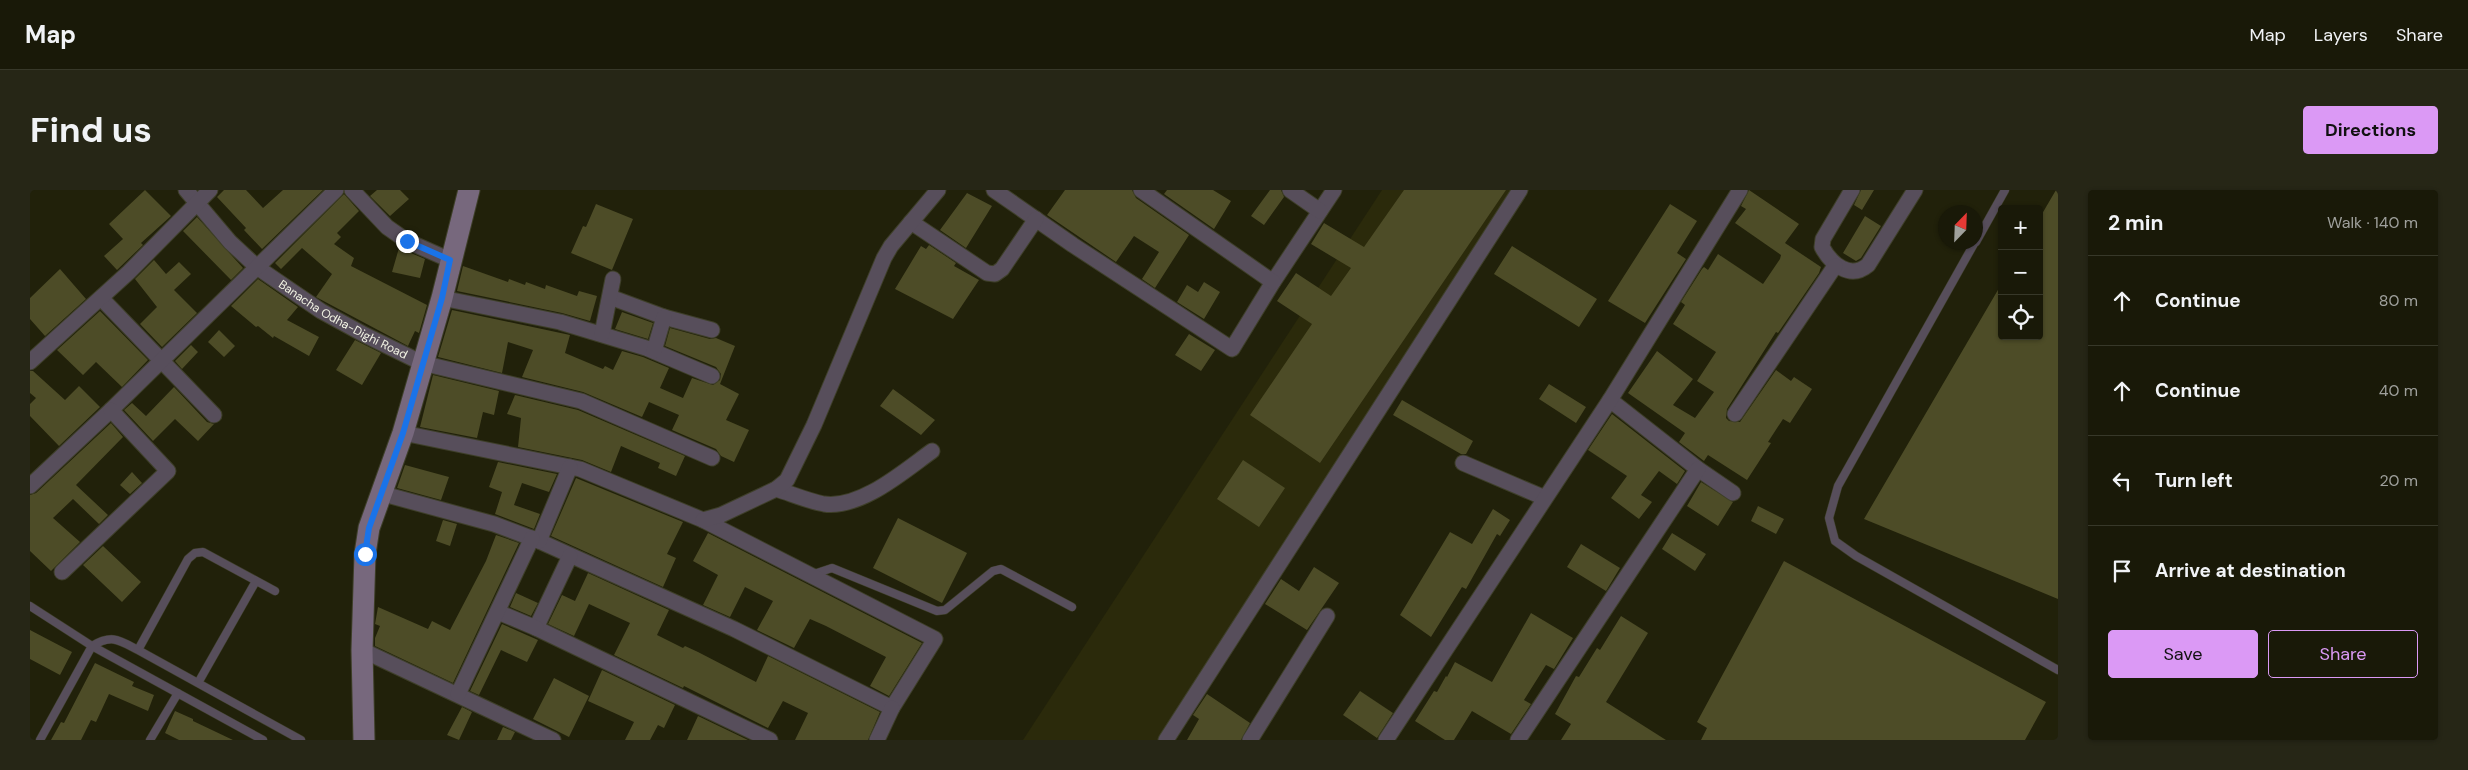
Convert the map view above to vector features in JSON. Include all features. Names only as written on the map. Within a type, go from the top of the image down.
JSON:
[{"type":"street","name":"Banacha Odha-Dighi Road","points":[[186,190],[230,242],[258,268],[321,311],[422,363],[403,433],[380,492],[369,528],[365,554],[362,650],[364,740]]},
{"type":"street","points":[[30,362],[101,298],[210,190]]},
{"type":"street","points":[[30,486],[258,268],[336,190]]},
{"type":"street","points":[[352,190],[387,227],[407,241],[450,260]]},
{"type":"street","points":[[469,190],[442,298],[422,363],[581,401],[712,458]]},
{"type":"street","points":[[702,520],[721,516],[776,489],[786,480],[814,424],[884,258],[938,190]]},
{"type":"street","points":[[994,190],[1015,195],[1036,219],[1232,349],[1273,282],[1334,190]]},
{"type":"street","points":[[1141,190],[1273,282]]},
{"type":"street","points":[[1290,190],[1320,210]]},
{"type":"street","points":[[1166,740],[1520,190]]},
{"type":"street","points":[[1386,740],[1610,400],[1740,190]]},
{"type":"street","points":[[1852,190],[1823,239],[1822,247],[1835,266],[1852,271],[1861,271],[1868,265],[1915,190]]},
{"type":"street","points":[[911,222],[987,274],[995,274],[1002,270],[1036,219]]},
{"type":"street","points":[[1735,414],[1835,266]]},
{"type":"street","points":[[602,334],[613,279]]},
{"type":"street","points":[[610,297],[664,317],[712,330]]},
{"type":"street","points":[[101,298],[214,415]]},
{"type":"street","points":[[442,298],[560,322],[602,334],[654,351],[712,376]]},
{"type":"street","points":[[654,351],[664,317]]},
{"type":"street","points":[[1610,400],[1698,469],[1733,493]]},
{"type":"street","points":[[62,572],[168,471],[111,410]]},
{"type":"street","points":[[403,433],[570,467],[702,520],[935,638],[892,708],[876,740]]},
{"type":"street","points":[[776,489],[825,504],[848,502],[880,488],[932,451]]},
{"type":"street","points":[[1463,463],[1545,498]]},
{"type":"street","points":[[458,694],[570,467]]},
{"type":"street","points":[[1518,740],[1698,469]]},
{"type":"street","points":[[380,492],[494,524],[535,540],[734,629],[892,708]]},
{"type":"street","points":[[536,628],[570,556]]},
{"type":"street","points":[[498,612],[536,628],[770,740]]},
{"type":"street","points":[[1250,740],[1327,616]]},
{"type":"street","points":[[362,650],[553,740]]},
{"type":"lane","points":[[1983,228],[2005,190]]},
{"type":"lane","points":[[1971,250],[1838,486],[1829,518],[1835,541],[1856,556],[2058,670]]},
{"type":"lane","points":[[138,650],[188,559],[195,553],[202,552],[275,591]]},
{"type":"lane","points":[[811,575],[832,568],[937,611],[945,610],[993,570],[1001,569],[1072,607]]},
{"type":"lane","points":[[198,683],[256,581]]},
{"type":"lane","points":[[30,606],[92,646],[178,693],[251,737],[262,740]]},
{"type":"lane","points":[[40,740],[92,646],[104,639],[112,638],[138,650],[301,740]]},
{"type":"lane","points":[[150,740],[178,693]]},
{"type":"shaded area","points":[[1382,190],[1529,190],[1169,740],[1023,740]]},
{"type":"building","points":[[145,190],[171,216],[141,243],[143,245],[117,270],[104,256],[123,239],[109,224]]},
{"type":"building","points":[[224,190],[246,190],[263,208],[283,190],[323,190],[262,249],[244,230],[246,228],[217,197]]},
{"type":"building","points":[[377,190],[400,190],[409,199],[390,216],[370,196]]},
{"type":"building","points":[[1065,190],[1132,190],[1136,198],[1189,235],[1155,288],[1142,279],[1159,252],[1134,236],[1116,262],[1047,215]]},
{"type":"building","points":[[1167,190],[1213,190],[1231,201],[1214,229],[1164,194]]},
{"type":"building","points":[[1270,190],[1281,190],[1284,197],[1264,225],[1251,216]]},
{"type":"building","points":[[1404,190],[1506,190],[1320,463],[1250,415],[1312,324],[1277,301],[1296,273],[1331,296],[1351,268],[1311,244],[1324,223],[1364,247]]},
{"type":"building","points":[[1749,190],[1799,224],[1785,243],[1821,267],[1819,273],[1778,333],[1776,332],[1727,409],[1726,418],[1729,421],[1740,422],[1776,370],[1791,381],[1794,377],[1812,389],[1790,423],[1783,419],[1768,442],[1771,443],[1747,480],[1708,455],[1704,461],[1679,442],[1685,433],[1628,393],[1657,351],[1693,379],[1673,405],[1695,418],[1714,392],[1697,381],[1716,352],[1673,324],[1685,305],[1681,302],[1702,269],[1704,267],[1708,270],[1718,254],[1763,284],[1780,259],[1781,255],[1735,223],[1746,209],[1741,206]]},
{"type":"building","points":[[1861,190],[1874,190],[1862,210],[1854,205]]},
{"type":"building","points":[[2056,190],[2058,190],[2058,599],[1864,519],[1998,290],[1998,340],[2043,340],[2043,212]]},
{"type":"building","points":[[967,193],[992,206],[966,248],[940,230]]},
{"type":"building","points":[[344,194],[359,211],[337,233],[341,237],[334,244],[354,258],[351,266],[427,305],[419,333],[415,331],[408,346],[316,297],[332,274],[302,248],[281,269],[275,263]]},
{"type":"building","points":[[596,204],[633,219],[612,270],[571,253],[583,226],[586,227]]},
{"type":"building","points":[[1670,204],[1697,221],[1677,253],[1686,259],[1645,323],[1608,301]]},
{"type":"building","points":[[1865,216],[1881,226],[1861,258],[1856,261],[1843,253]]},
{"type":"building","points":[[197,217],[243,268],[231,280],[183,231]]},
{"type":"building","points":[[929,245],[956,263],[954,266],[979,280],[953,319],[895,289],[921,246],[926,249]]},
{"type":"building","points":[[1512,246],[1597,299],[1579,327],[1494,274]]},
{"type":"building","points":[[399,248],[425,259],[420,278],[392,272]]},
{"type":"building","points":[[154,260],[166,274],[179,262],[191,274],[174,290],[197,313],[162,347],[140,324],[157,307],[135,279]]},
{"type":"building","points":[[463,266],[508,282],[509,279],[525,285],[526,282],[545,289],[546,285],[577,296],[579,291],[597,296],[590,321],[562,313],[457,291]]},
{"type":"building","points":[[60,269],[86,299],[45,336],[30,319],[30,298]]},
{"type":"building","points":[[258,279],[298,307],[287,320],[319,337],[309,356],[274,336],[273,338],[258,326],[256,327],[231,306]]},
{"type":"building","points":[[1204,282],[1220,292],[1204,319],[1177,302],[1187,285],[1198,292]]},
{"type":"building","points":[[452,310],[570,335],[565,353],[603,369],[605,366],[613,370],[622,351],[643,357],[669,368],[660,388],[683,398],[692,378],[713,385],[720,380],[721,374],[716,367],[665,346],[670,328],[710,339],[716,338],[735,346],[720,384],[739,394],[726,420],[749,430],[734,462],[721,456],[716,449],[672,430],[679,415],[649,402],[642,417],[583,392],[522,377],[533,350],[508,342],[502,373],[438,357]]},
{"type":"building","points":[[100,311],[148,360],[122,387],[96,362],[83,375],[57,350]]},
{"type":"building","points":[[622,312],[653,323],[648,339],[615,329]]},
{"type":"building","points":[[219,330],[235,346],[224,357],[208,342]]},
{"type":"building","points":[[1189,334],[1215,350],[1201,371],[1175,355]]},
{"type":"building","points":[[355,340],[381,353],[362,385],[336,370]]},
{"type":"building","points":[[191,345],[198,352],[182,369],[175,361]]},
{"type":"building","points":[[30,371],[33,371],[65,400],[79,386],[100,407],[59,446],[30,416],[30,404],[36,398],[30,393]]},
{"type":"building","points":[[433,375],[499,391],[494,415],[483,412],[477,438],[420,427]]},
{"type":"building","points":[[1549,384],[1586,407],[1576,423],[1539,399]]},
{"type":"building","points":[[174,387],[207,422],[214,424],[198,441],[175,419],[153,441],[124,410],[132,403],[146,416]]},
{"type":"building","points":[[893,389],[935,420],[921,435],[880,406]]},
{"type":"building","points":[[515,395],[578,410],[685,456],[676,476],[658,468],[660,463],[621,446],[611,472],[582,460],[518,447],[521,418],[507,414]]},
{"type":"building","points":[[1402,400],[1473,441],[1466,454],[1461,454],[1393,415]]},
{"type":"building","points":[[1612,414],[1685,471],[1677,484],[1659,471],[1641,495],[1652,502],[1639,519],[1611,498],[1627,476],[1588,450]]},
{"type":"building","points":[[111,423],[123,437],[76,485],[108,515],[99,524],[73,499],[53,518],[80,542],[51,571],[30,551],[30,495],[36,493]]},
{"type":"building","points":[[1243,460],[1285,488],[1259,527],[1217,499]]},
{"type":"building","points":[[498,462],[557,474],[549,492],[522,483],[514,505],[540,514],[534,529],[495,514],[502,492],[489,487]]},
{"type":"building","points":[[405,465],[449,477],[441,500],[397,488]]},
{"type":"building","points":[[132,472],[142,483],[130,494],[120,485]]},
{"type":"building","points":[[576,478],[683,522],[667,554],[676,558],[663,587],[551,536]]},
{"type":"building","points":[[1701,482],[1733,502],[1718,526],[1687,506]]},
{"type":"building","points":[[1758,506],[1784,519],[1776,534],[1751,521]]},
{"type":"building","points":[[1493,509],[1510,520],[1500,536],[1497,534],[1466,589],[1462,587],[1431,637],[1400,615],[1450,532],[1472,544]]},
{"type":"building","points":[[898,518],[967,553],[942,603],[873,568]]},
{"type":"building","points":[[443,520],[457,524],[450,546],[436,541]]},
{"type":"building","points":[[708,533],[922,643],[889,696],[870,686],[886,657],[826,626],[810,619],[794,648],[757,630],[773,601],[745,587],[730,617],[703,605],[718,575],[693,561]]},
{"type":"building","points":[[1672,533],[1706,554],[1695,571],[1662,549]]},
{"type":"building","points":[[496,535],[519,543],[453,683],[375,646],[375,638],[380,626],[375,624],[378,607],[428,629],[432,621],[450,630],[486,561]]},
{"type":"building","points":[[1581,544],[1620,568],[1606,591],[1567,567]]},
{"type":"building","points":[[103,546],[141,582],[122,602],[83,565]]},
{"type":"building","points":[[1784,561],[2046,702],[2025,740],[1701,740],[1707,728],[1697,722]]},
{"type":"building","points":[[1314,567],[1339,583],[1307,630],[1265,604],[1281,579],[1299,591]]},
{"type":"building","points":[[588,573],[669,610],[657,635],[683,648],[685,646],[698,652],[756,682],[768,656],[880,712],[868,740],[795,740],[808,713],[783,701],[768,728],[684,686],[683,688],[614,655],[630,623],[589,604],[574,636],[548,624],[562,595],[575,601]]},
{"type":"building","points":[[516,593],[538,603],[531,616],[510,607]]},
{"type":"building","points":[[1531,613],[1573,638],[1554,669],[1546,665],[1524,700],[1531,704],[1511,734],[1472,711],[1454,740],[1445,740],[1415,721],[1434,691],[1437,692],[1455,662],[1492,682]]},
{"type":"building","points":[[1621,616],[1648,633],[1606,702],[1666,740],[1561,740],[1571,724],[1555,714],[1576,676],[1579,677],[1597,648],[1600,650]]},
{"type":"building","points":[[502,624],[538,640],[527,662],[501,650],[479,695],[470,691]]},
{"type":"building","points":[[30,630],[72,652],[60,675],[30,659]]},
{"type":"building","points":[[95,663],[134,682],[132,686],[154,695],[148,711],[109,694],[96,722],[91,720],[81,740],[51,740],[61,722],[64,723]]},
{"type":"building","points":[[602,670],[675,705],[664,728],[658,725],[650,740],[625,740],[634,722],[588,701]]},
{"type":"building","points":[[554,678],[589,696],[569,737],[533,719]]},
{"type":"building","points":[[1360,691],[1393,713],[1377,738],[1343,715]]},
{"type":"building","points":[[1207,694],[1250,723],[1241,740],[1187,740],[1199,719],[1193,715]]},
{"type":"building","points":[[462,707],[472,712],[459,740],[447,735]]},
{"type":"building","points":[[175,711],[233,740],[179,740],[165,733]]},
{"type":"building","points":[[698,716],[748,740],[687,740]]},
{"type":"building","points":[[503,727],[515,732],[511,740],[497,740]]},
{"type":"route","points":[[365,554],[369,528],[380,492],[403,433],[442,298],[450,260],[407,241]]}]
